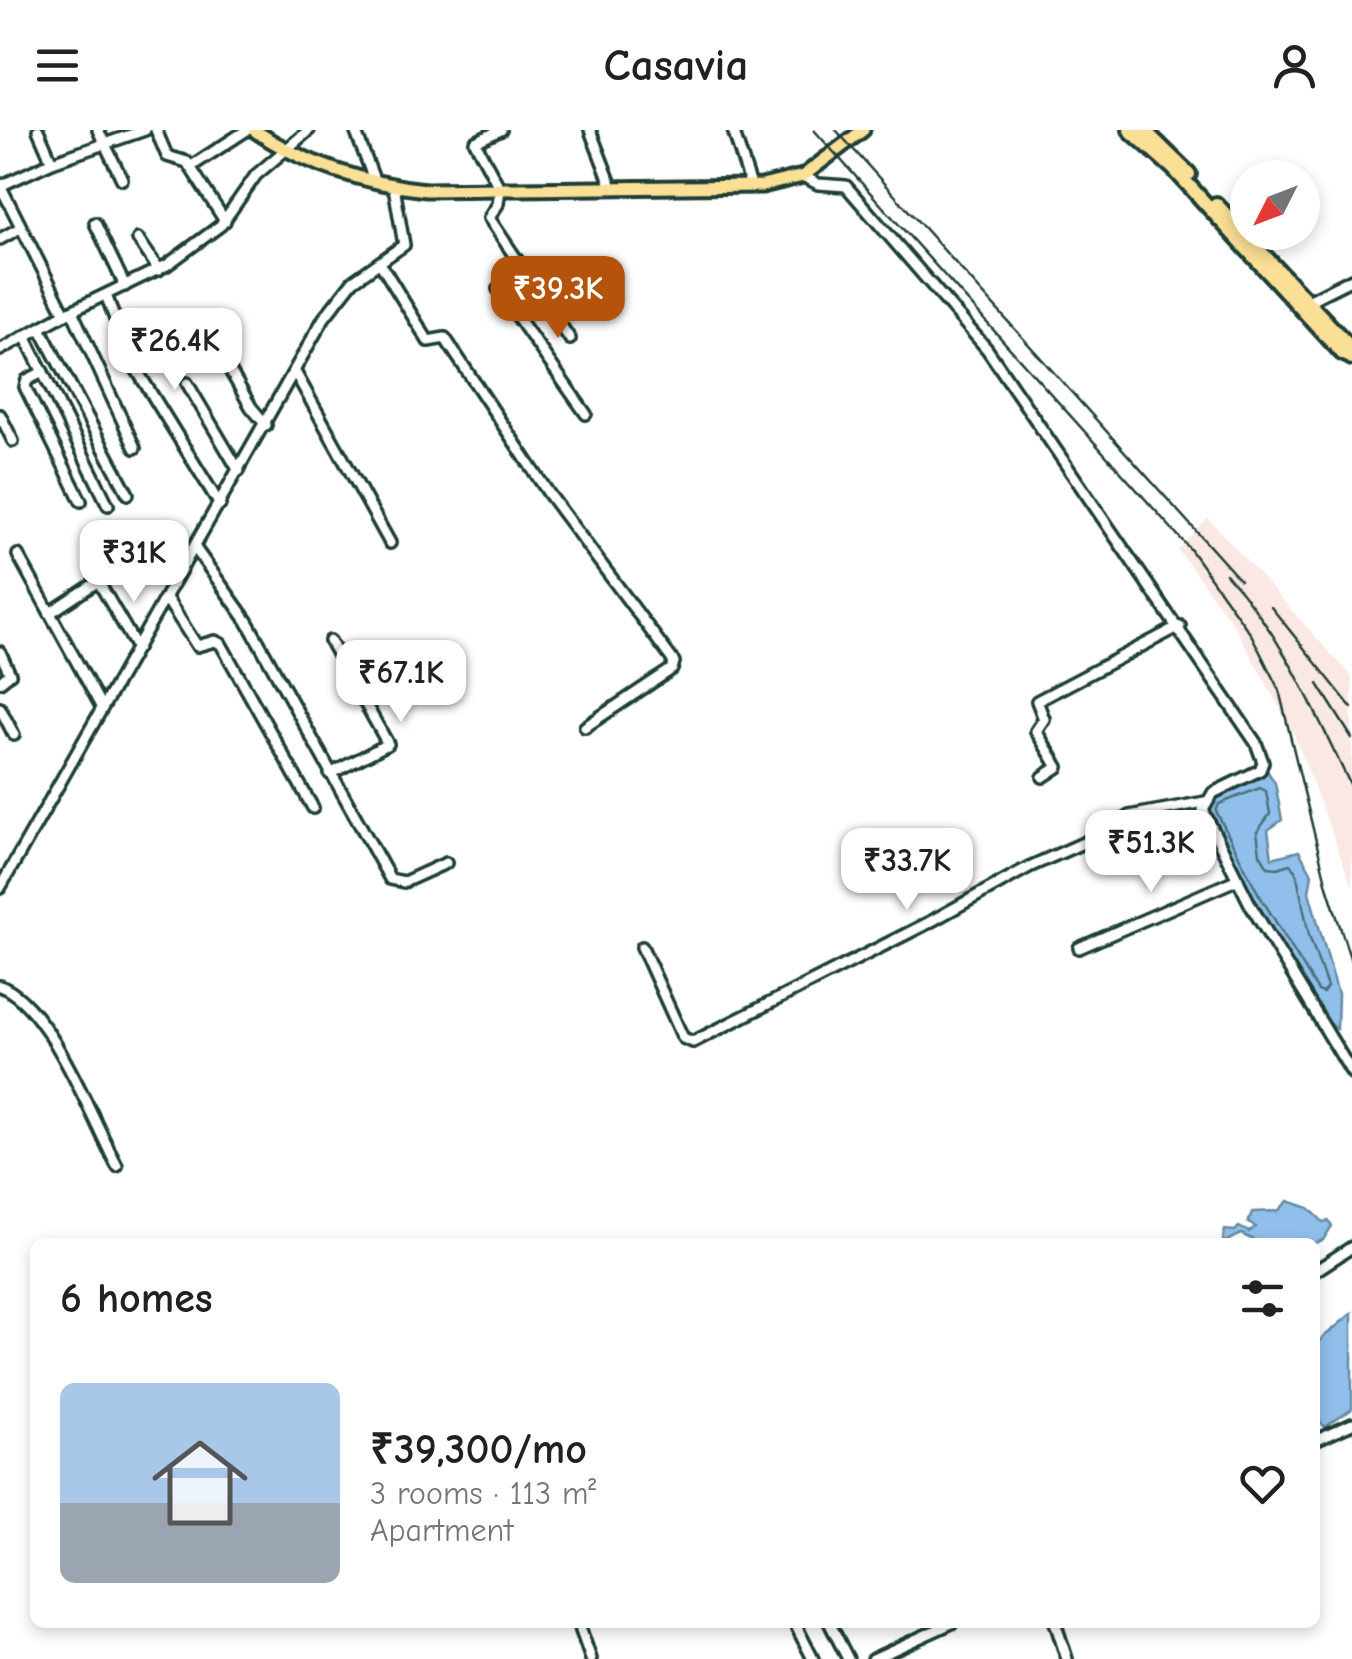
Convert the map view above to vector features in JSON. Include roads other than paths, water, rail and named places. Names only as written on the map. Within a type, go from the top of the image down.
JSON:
[{"type":"highway","points":[[1130,130],[1173,168],[1342,353],[1351,357],[1350,347],[1151,132]]},
{"type":"main road","points":[[250,130],[285,149],[394,187],[500,189],[784,183],[803,176],[855,132]]},
{"type":"street","points":[[38,130],[52,162]]},
{"type":"street","points":[[98,130],[122,179]]},
{"type":"street","points":[[136,448],[0,186],[52,162],[144,130]]},
{"type":"street","points":[[156,130],[167,156],[190,167],[224,221]]},
{"type":"street","points":[[190,167],[250,130]]},
{"type":"street","points":[[0,350],[68,312],[159,270],[224,221],[256,175],[308,130]]},
{"type":"street","points":[[355,130],[375,182]]},
{"type":"street","points":[[501,130],[475,142],[500,189],[490,221],[570,339]]},
{"type":"street","points":[[590,130],[612,187]]},
{"type":"street","points":[[733,130],[750,186]]},
{"type":"street","points":[[642,947],[683,1038],[693,1042],[928,924],[1044,860],[1101,836],[1130,816],[1205,802],[1214,792],[1256,773],[1262,762],[1256,742],[1180,626],[958,310],[846,186],[818,184],[803,176]]},
{"type":"street","points":[[0,888],[342,293],[405,241],[394,187]]},
{"type":"street","points":[[95,223],[125,286]]},
{"type":"street","points":[[0,239],[20,228]]},
{"type":"street","points":[[138,239],[159,270]]},
{"type":"street","points":[[380,263],[428,341],[445,338],[550,494],[674,662],[672,668],[585,727]]},
{"type":"street","points":[[1308,301],[1352,279]]},
{"type":"street","points":[[498,290],[586,414]]},
{"type":"street","points":[[106,295],[130,359],[220,505]]},
{"type":"street","points":[[515,314],[538,295]]},
{"type":"street","points":[[40,328],[128,494]]},
{"type":"street","points":[[25,336],[108,505]]},
{"type":"street","points":[[212,341],[255,414],[266,425]]},
{"type":"street","points":[[300,363],[390,543]]},
{"type":"street","points":[[43,372],[25,385],[81,501]]},
{"type":"street","points":[[187,383],[240,471]]},
{"type":"street","points":[[0,414],[13,441]]},
{"type":"street","points":[[195,548],[247,621],[392,882],[404,882],[446,863]]},
{"type":"street","points":[[50,614],[141,554]]},
{"type":"street","points":[[18,555],[102,708]]},
{"type":"street","points":[[98,581],[137,648]]},
{"type":"street","points":[[166,598],[197,646],[217,641],[223,647],[313,808]]},
{"type":"street","points":[[1043,777],[1058,767],[1036,730],[1044,718],[1037,702],[1150,646],[1180,626]]},
{"type":"street","points":[[330,641],[388,744],[330,774]]},
{"type":"street","points":[[0,652],[10,674],[0,682]]},
{"type":"street","points":[[0,708],[14,735]]},
{"type":"street","points":[[1205,802],[1204,815],[1238,879],[1352,1073]]},
{"type":"street","points":[[1079,948],[1238,879]]},
{"type":"street","points":[[0,986],[32,1014],[68,1062],[117,1166]]},
{"type":"street","points":[[1320,1267],[1352,1247]]},
{"type":"street","points":[[1320,1439],[1352,1424]]},
{"type":"street","points":[[580,1628],[592,1659]]},
{"type":"street","points":[[797,1628],[813,1659]]},
{"type":"street","points":[[832,1628],[848,1659]]},
{"type":"street","points":[[879,1658],[942,1628]]},
{"type":"street","points":[[1057,1628],[1067,1659]]},
{"type":"water","points":[[1268,772],[1275,783],[1282,820],[1268,830],[1272,858],[1299,851],[1312,874],[1309,892],[1338,994],[1337,1029],[1315,1006],[1253,905],[1206,804]]},
{"type":"water","points":[[1288,1201],[1309,1208],[1332,1226],[1320,1241],[1320,1238],[1250,1238],[1241,1234],[1223,1238],[1225,1230],[1235,1231],[1239,1227],[1249,1232],[1256,1227],[1248,1223],[1253,1212],[1278,1211]]},
{"type":"water","points":[[1352,1313],[1352,1409],[1325,1427],[1320,1422],[1320,1340]]},
{"type":"railway","points":[[814,130],[1190,549],[1252,636],[1279,690],[1327,886],[1352,964]]},
{"type":"railway","points":[[836,130],[1240,580]]},
{"type":"railway","points":[[1226,574],[1282,650],[1352,788]]},
{"type":"railway","points":[[1271,607],[1352,708]]},
{"type":"railway","points":[[1318,684],[1352,738]]}]
